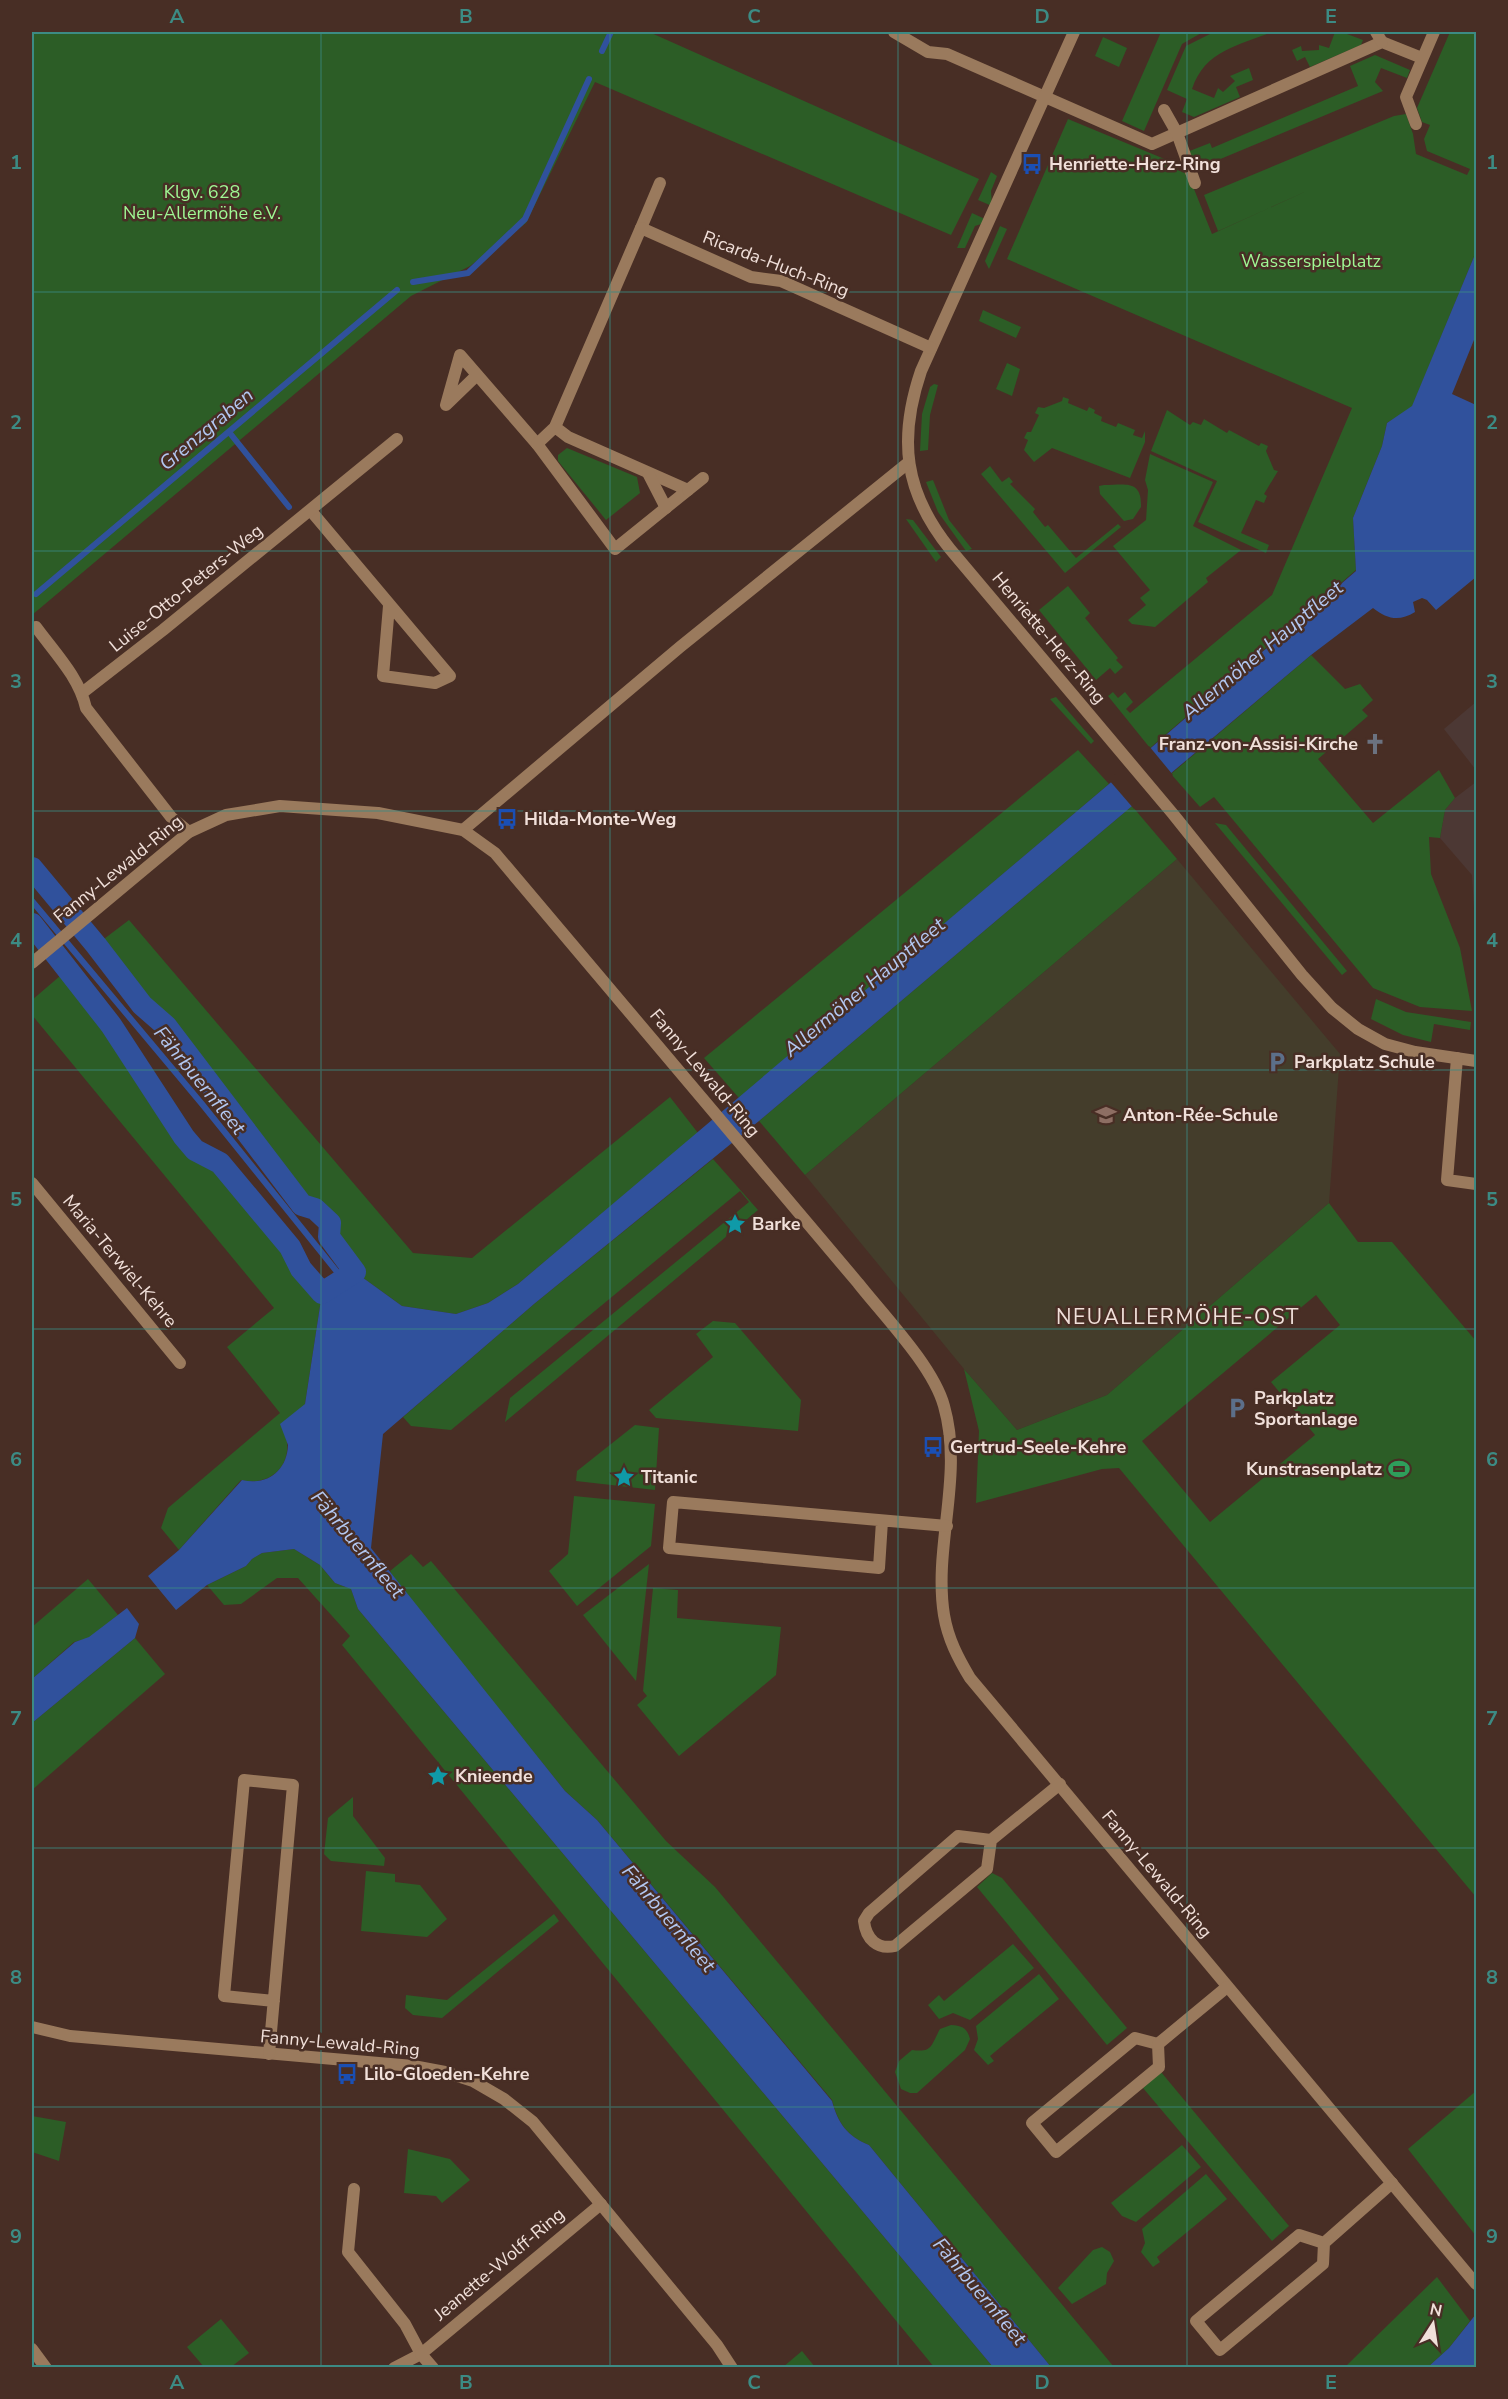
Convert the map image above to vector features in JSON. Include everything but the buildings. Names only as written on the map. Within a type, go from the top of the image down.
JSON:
[{"type":"street","points":[[894,32],[913,45],[928,51],[947,54],[1152,144],[1379,37],[1422,58]]},
{"type":"street","name":"Henriette-Herz-Ring","points":[[1074,32],[931,348],[914,392],[910,412],[908,463],[916,492],[933,528],[1173,814],[1302,975],[1332,1008],[1358,1029],[1385,1044],[1415,1053],[1476,1061]]},
{"type":"street","points":[[1416,124],[1406,97],[1434,32]]},
{"type":"street","points":[[1164,110],[1177,133],[1195,183]]},
{"type":"street","points":[[537,444],[555,427],[660,183]]},
{"type":"street","name":"Ricarda-Huch-Ring","points":[[641,228],[751,277],[782,281],[931,348]]},
{"type":"street","points":[[476,376],[537,444],[615,549],[703,477]]},
{"type":"street","points":[[555,427],[568,437],[688,490]]},
{"type":"street","name":"Luise-Otto-Peters-Weg","points":[[82,693],[311,511],[397,439]]},
{"type":"street","points":[[463,830],[680,647],[908,463]]},
{"type":"street","points":[[648,473],[666,508]]},
{"type":"street","points":[[311,511],[450,676],[435,683],[383,676],[389,606]]},
{"type":"street","points":[[36,627],[70,672],[82,693],[86,708],[171,817],[189,832]]},
{"type":"street","name":"Fanny-Lewald-Ring","points":[[32,963],[189,832],[226,814],[280,806],[378,813],[463,830],[495,854],[514,873],[913,1350],[939,1390],[951,1438],[951,1493],[943,1605],[956,1653],[970,1678],[1476,2283]]},
{"type":"street","points":[[1456,1058],[1447,1180],[1476,1184]]},
{"type":"street","name":"Maria-Terwiel-Kehre","points":[[32,1183],[180,1363]]},
{"type":"street","points":[[882,1521],[879,1568],[669,1548],[674,1502],[947,1526]]},
{"type":"street","points":[[269,2054],[274,2001],[293,1785],[244,1780],[224,1996],[274,2001]]},
{"type":"street","points":[[991,1840],[958,1836],[868,1913],[864,1921],[870,1938],[879,1945],[895,1946],[987,1869],[991,1840],[1060,1784]]},
{"type":"street","points":[[1158,2044],[1227,1987]]},
{"type":"street","name":"Fanny-Lewald-Ring","points":[[32,2027],[70,2036],[421,2067],[473,2082],[504,2098],[533,2122],[717,2345],[732,2367]]},
{"type":"street","points":[[1135,2038],[1158,2044],[1159,2067],[1056,2152],[1032,2124],[1135,2038]]},
{"type":"street","points":[[1324,2243],[1299,2235],[1196,2321],[1220,2349],[1323,2264],[1324,2243],[1392,2183]]},
{"type":"street","points":[[354,2189],[348,2252],[405,2324],[421,2354],[432,2367]]},
{"type":"street","name":"Jeanette-Wolff-Ring","points":[[394,2367],[421,2354],[601,2204]]},
{"type":"street","points":[[32,2349],[46,2367]]},
{"type":"shaded area","points":[[1476,702],[1476,770],[1444,729]]},
{"type":"shaded area","points":[[1476,782],[1476,943],[1472,875],[1440,838],[1445,810],[1455,798]]},
{"type":"shaded area","name":"Anton-Rée-Schule","points":[[1177,859],[1340,1054],[1329,1203],[1107,1395],[1017,1430],[805,1175]]},
{"type":"green space","name":"Klgv. 628 Neu-Allermöhe e.V.","points":[[32,32],[649,32],[979,179],[951,235],[595,82],[526,223],[470,266],[411,296],[32,615]]},
{"type":"green space","points":[[1161,32],[1203,32],[1182,44],[1144,131],[1122,121]]},
{"type":"green space","points":[[1214,32],[1272,32],[1224,51],[1205,66],[1192,89],[1214,98],[1218,88],[1223,92],[1235,81],[1230,76],[1249,68],[1253,80],[1236,87],[1240,97],[1194,117],[1182,112],[1187,99],[1167,90],[1186,46]]},
{"type":"green space","points":[[1335,32],[1348,32],[1347,34],[1363,40],[1361,45],[1310,67],[1305,57],[1297,61],[1292,50],[1301,46],[1302,51],[1319,50],[1319,45],[1329,48]]},
{"type":"green space","name":"Wasserspielplatz","points":[[1450,32],[1476,32],[1476,252],[1412,407],[1387,423],[1382,446],[1353,518],[1356,570],[1150,748],[1108,696],[1113,692],[1118,698],[1125,692],[1133,702],[1126,709],[1130,713],[1272,595],[1352,408],[1007,259],[1068,119],[1179,165],[1177,170],[1188,174],[1212,234],[1309,190],[1218,231],[1204,195],[1394,116],[1406,114],[1413,134],[1416,154],[1467,175],[1470,169],[1427,151],[1424,139],[1430,125],[1422,122],[1417,108]]},
{"type":"green space","points":[[1103,37],[1127,48],[1119,67],[1095,56]]},
{"type":"green space","points":[[1375,55],[1410,70],[1407,78],[1381,68],[1375,82],[1383,91],[1194,170],[1187,152],[1210,143],[1212,148],[1358,86],[1350,66]]},
{"type":"green space","points":[[991,172],[997,176],[991,191],[992,206],[978,200]]},
{"type":"green space","points":[[972,213],[985,219],[984,223],[975,226],[965,248],[957,248]]},
{"type":"green space","points":[[1000,226],[1007,229],[989,269],[985,261]]},
{"type":"green space","points":[[983,310],[1021,327],[1016,338],[979,321]]},
{"type":"green space","points":[[1007,363],[1020,369],[1012,396],[996,389]]},
{"type":"green space","points":[[934,384],[938,385],[930,415],[928,450],[920,451],[922,414],[930,387]]},
{"type":"green space","points":[[1063,397],[1069,399],[1068,403],[1087,411],[1089,407],[1095,410],[1094,413],[1102,417],[1101,421],[1116,427],[1118,423],[1135,430],[1133,435],[1142,438],[1145,431],[1145,442],[1130,478],[1052,448],[1034,462],[1024,450],[1028,440],[1024,438],[1027,432],[1031,432],[1039,415],[1035,413],[1038,407],[1044,408],[1062,401]]},
{"type":"green space","points":[[1167,410],[1190,425],[1193,422],[1201,425],[1204,419],[1227,433],[1229,430],[1259,446],[1261,443],[1268,446],[1266,451],[1274,470],[1278,471],[1264,494],[1267,496],[1264,503],[1256,500],[1241,533],[1269,545],[1266,553],[1198,522],[1217,481],[1151,451]]},
{"type":"green space","points":[[567,448],[637,477],[640,493],[606,520],[558,461],[558,455]]},
{"type":"green space","points":[[1150,454],[1213,482],[1193,526],[1241,550],[1206,578],[1208,582],[1155,627],[1132,624],[1128,620],[1146,605],[1140,598],[1150,590],[1113,546],[1146,520],[1148,490],[1145,480]]},
{"type":"green space","points":[[990,466],[1002,482],[1009,477],[1013,482],[1010,484],[1035,509],[1033,512],[1045,527],[1048,525],[1076,558],[1118,524],[1121,527],[1065,573],[981,474]]},
{"type":"green space","points":[[933,480],[949,520],[972,549],[966,551],[938,512],[926,482]]},
{"type":"green space","points":[[1131,485],[1139,492],[1141,507],[1133,519],[1124,521],[1100,494],[1099,486]]},
{"type":"green space","points":[[906,519],[913,520],[941,557],[936,562]]},
{"type":"green space","points":[[1068,586],[1090,613],[1085,618],[1123,667],[1115,674],[1110,668],[1096,680],[1039,610]]},
{"type":"green space","points":[[1311,655],[1345,689],[1360,684],[1373,700],[1362,710],[1368,716],[1318,759],[1373,823],[1439,770],[1455,798],[1445,810],[1440,838],[1429,837],[1431,874],[1460,948],[1472,1011],[1420,1007],[1373,988],[1214,797],[1200,807],[1171,774]]},
{"type":"green space","points":[[1056,697],[1094,741],[1091,744],[1050,699]]},
{"type":"green space","points":[[1078,750],[1109,784],[739,1098],[704,1058]]},
{"type":"green space","points":[[1132,806],[1177,859],[805,1175],[759,1121]]},
{"type":"green space","points":[[1215,823],[1226,825],[1347,971],[1342,975]]},
{"type":"green space","points":[[129,920],[413,1253],[472,1258],[670,1097],[698,1133],[518,1284],[488,1303],[456,1314],[402,1306],[355,1272],[329,1237],[330,1223],[315,1209],[302,1205],[166,1026],[142,1005],[96,945]]},
{"type":"green space","points":[[67,970],[111,1025],[184,1137],[195,1150],[220,1163],[290,1247],[301,1269],[322,1293],[305,1404],[286,1436],[286,1457],[282,1465],[270,1477],[252,1481],[241,1480],[179,1550],[161,1528],[168,1508],[280,1413],[227,1347],[274,1308],[32,1015],[32,1000]]},
{"type":"green space","points":[[1376,999],[1406,1012],[1471,1022],[1470,1030],[1434,1024],[1431,1042],[1403,1035],[1371,1019]]},
{"type":"green space","points":[[713,1159],[758,1210],[505,1422],[510,1398],[749,1202],[740,1191],[451,1430],[411,1426],[403,1417],[534,1304]]},
{"type":"green space","points":[[1329,1203],[1358,1242],[1392,1242],[1476,1341],[1476,1897],[1119,1468],[1102,1469],[976,1503],[979,1431],[964,1369],[1017,1430],[1107,1395]],"holes":[[[1316,1295],[1340,1325],[1271,1382],[1315,1435],[1210,1522],[1142,1441]]]},
{"type":"green space","points":[[713,1321],[735,1323],[801,1400],[798,1431],[656,1418],[649,1410],[713,1357],[696,1334]]},
{"type":"green space","points":[[635,1425],[659,1428],[655,1490],[576,1481],[577,1471]]},
{"type":"green space","points":[[574,1496],[655,1504],[651,1546],[577,1606],[549,1571],[568,1554]]},
{"type":"green space","points":[[294,1549],[320,1565],[335,1583],[351,1589],[358,1609],[993,2367],[934,2367],[342,1645],[350,1636],[298,1578],[277,1578],[241,1604],[224,1605],[207,1585],[246,1566],[262,1553]]},
{"type":"green space","points":[[411,1554],[423,1567],[431,1561],[666,1841],[715,1887],[1114,2367],[1051,2367],[869,2145],[844,2128],[832,2100],[597,1820],[565,1791],[394,1579],[390,1571]]},
{"type":"green space","points":[[649,1564],[636,1681],[583,1615]]},
{"type":"green space","points":[[88,1579],[118,1615],[89,1638],[74,1642],[32,1679],[32,1627]]},
{"type":"green space","points":[[653,1588],[678,1590],[677,1618],[781,1627],[776,1675],[679,1756],[637,1705],[647,1696],[643,1691]]},
{"type":"green space","points":[[135,1638],[165,1674],[32,1790],[32,1723]]},
{"type":"green space","points":[[353,1797],[353,1816],[385,1858],[384,1866],[331,1861],[324,1854],[328,1818]]},
{"type":"green space","points":[[366,1871],[395,1874],[395,1882],[420,1885],[447,1919],[427,1937],[361,1931]]},
{"type":"green space","points":[[992,1873],[1002,1878],[1127,2028],[1107,2045],[977,1887]]},
{"type":"green space","points":[[554,1914],[559,1921],[442,2018],[413,2015],[405,2008],[406,1995],[447,2000]]},
{"type":"green space","points":[[1013,1944],[1034,1968],[970,2020],[953,2013],[939,2019],[928,2005],[939,1995],[944,2001]]},
{"type":"green space","points":[[1039,1974],[1059,1999],[990,2056],[994,2061],[988,2065],[974,2050],[978,2039],[976,2026]]},
{"type":"green space","points":[[951,2025],[966,2030],[970,2039],[965,2050],[917,2093],[901,2089],[895,2072],[899,2061],[912,2050],[928,2049],[940,2029]]},
{"type":"green space","points":[[1161,2072],[1289,2226],[1272,2241],[1143,2088]]},
{"type":"green space","points":[[1476,2091],[1476,2236],[1408,2149]]},
{"type":"green space","points":[[32,2116],[66,2122],[59,2161],[32,2152]]},
{"type":"green space","points":[[1182,2145],[1201,2167],[1136,2222],[1122,2216],[1111,2203]]},
{"type":"green space","points":[[408,2149],[450,2159],[470,2180],[442,2203],[436,2196],[404,2193]]},
{"type":"green space","points":[[1206,2174],[1227,2199],[1157,2257],[1160,2262],[1153,2267],[1141,2252],[1145,2243],[1142,2229]]},
{"type":"green space","points":[[1102,2247],[1110,2252],[1114,2261],[1107,2273],[1106,2284],[1072,2304],[1058,2288],[1093,2250]]},
{"type":"green space","points":[[1437,2277],[1470,2321],[1449,2348],[1428,2367],[1344,2368]]},
{"type":"green space","points":[[221,2319],[249,2353],[231,2367],[204,2367],[187,2347]]},
{"type":"green space","points":[[802,2351],[815,2367],[783,2367]]},
{"type":"water","points":[[1476,252],[1476,335],[1452,394],[1476,405],[1476,577],[1436,610],[1422,598],[1413,602],[1415,612],[1404,617],[1388,617],[1373,608],[1311,655],[759,1121],[534,1304],[383,1434],[371,1548],[565,1791],[597,1820],[832,2101],[844,2128],[869,2145],[1051,2367],[993,2367],[358,1609],[351,1589],[335,1583],[320,1565],[294,1549],[262,1553],[246,1566],[207,1585],[176,1610],[148,1576],[179,1550],[242,1480],[260,1481],[280,1469],[287,1454],[288,1445],[280,1424],[305,1404],[322,1293],[355,1272],[402,1306],[456,1314],[488,1303],[518,1284],[1109,784],[1356,571],[1353,518],[1382,446],[1387,423],[1412,406]]},
{"type":"water","points":[[127,1608],[139,1624],[135,1638],[32,1723],[32,1679],[75,1642],[89,1637]]},
{"type":"water","points":[[1476,2314],[1476,2367],[1428,2367],[1449,2348]]},
{"type":"pier","points":[[1149,746],[1173,775],[1134,809],[1109,780]]},
{"type":"waterway","name":"Grenzgraben","points":[[602,51],[611,32]]},
{"type":"waterway","name":"Grenzgraben","points":[[413,282],[468,273],[525,219],[589,79]]},
{"type":"waterway","name":"Grenzgraben","points":[[36,594],[397,290]]},
{"type":"waterway","points":[[229,432],[289,507]]},
{"type":"waterway","points":[[32,868],[142,1005],[166,1026],[302,1205],[315,1209],[330,1223],[329,1237],[355,1272],[322,1293],[301,1269],[290,1247],[220,1163],[195,1150],[184,1137],[111,1025],[32,924]]},
{"type":"waterway","name":"Fährbuernfleet","points":[[32,901],[202,1104],[346,1283]]},
{"type":"place","name":"Henriette-Herz-Ring","points":[[1032,164]]},
{"type":"place","name":"Franz-von-Assisi-Kirche","points":[[1375,744]]},
{"type":"place","name":"Hilda-Monte-Weg","points":[[507,819]]},
{"type":"place","name":"Parkplatz Schule","points":[[1277,1062]]},
{"type":"place","name":"Anton-Rée-Schule","points":[[1106,1115]]},
{"type":"place","name":"Barke","points":[[735,1224]]},
{"type":"place","name":"Parkplatz Sportanlage","points":[[1237,1408]]},
{"type":"place","name":"Gertrud-Seele-Kehre","points":[[933,1447]]},
{"type":"place","name":"Kunstrasenplatz","points":[[1399,1469]]},
{"type":"place","name":"Titanic","points":[[624,1477]]},
{"type":"place","name":"Knieende","points":[[438,1776]]},
{"type":"place","name":"Lilo-Gloeden-Kehre","points":[[347,2074]]},
{"type":"district","name":"NEUALLERMÖHE-OST","points":[[1178,1317]]},
{"type":"water label","name":"Allermöher Hauptfleet","points":[[1262,650]]},
{"type":"water label","name":"Allermöher Hauptfleet","points":[[864,987]]}]
